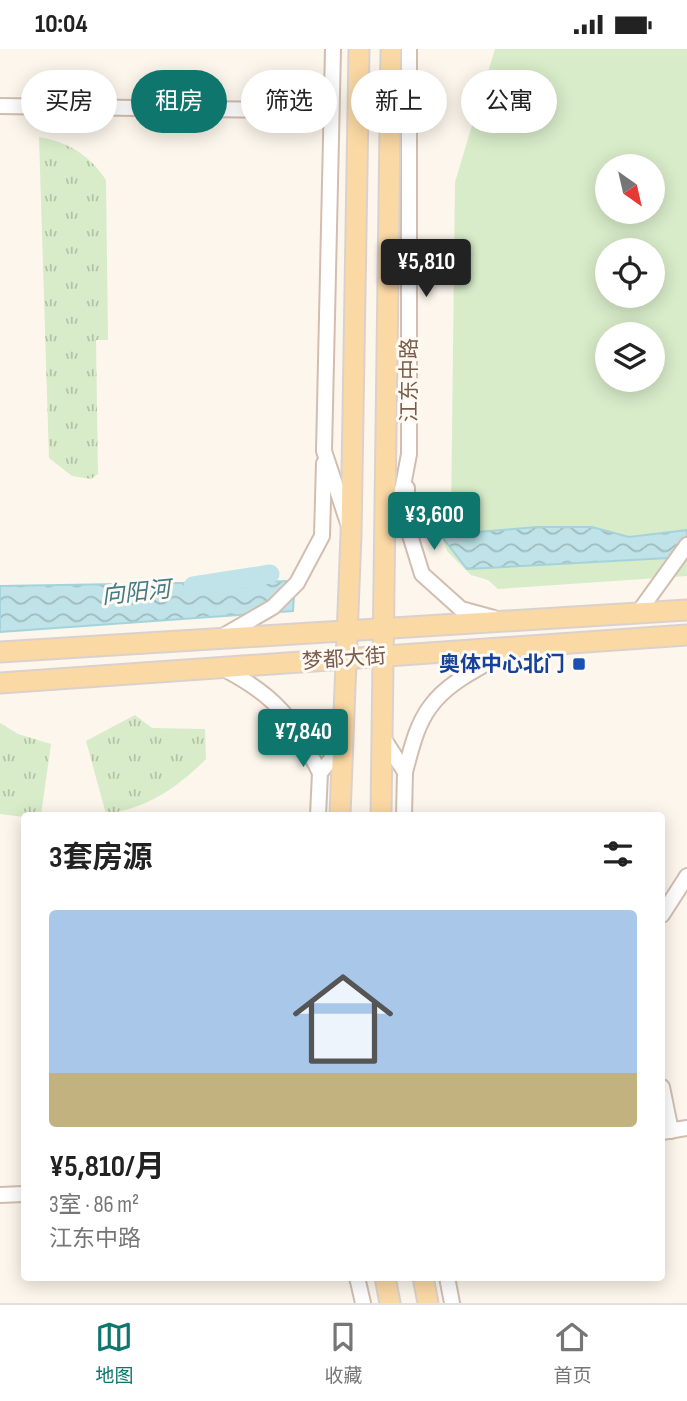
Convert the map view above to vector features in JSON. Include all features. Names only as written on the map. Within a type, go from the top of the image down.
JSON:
[{"type":"main road","points":[[340,812],[351,535],[359,49]]},
{"type":"main road","name":"江东中路","points":[[381,812],[391,49]]},
{"type":"main road","name":"梦都大街","points":[[0,652],[687,610]]},
{"type":"main road","name":"梦都大街","points":[[0,683],[687,635]]},
{"type":"main road","points":[[386,1281],[390,1303]]},
{"type":"main road","points":[[424,1281],[428,1303]]},
{"type":"street","points":[[332,70],[333,49]]},
{"type":"street","name":"江东中路","points":[[385,540],[403,486],[408,454],[409,49]]},
{"type":"street","points":[[0,106],[241,110]]},
{"type":"street","points":[[219,639],[273,607],[297,583],[322,536],[331,133]]},
{"type":"street","points":[[324,451],[351,535]]},
{"type":"street","points":[[408,454],[406,522],[422,574],[461,609],[506,622]]},
{"type":"street","points":[[638,613],[687,545]]},
{"type":"street","points":[[404,812],[405,772],[417,732],[430,705],[456,682],[518,646]]},
{"type":"street","points":[[217,666],[250,683],[277,703],[300,733],[320,773],[318,812]]},
{"type":"street","points":[[382,735],[405,772]]},
{"type":"street","points":[[320,773],[344,743]]},
{"type":"street","points":[[665,910],[687,876]]},
{"type":"street","points":[[666,1131],[687,1128]]},
{"type":"street","points":[[0,1195],[21,1194]]},
{"type":"street","points":[[359,1281],[363,1303]]},
{"type":"street","points":[[448,1281],[452,1303]]},
{"type":"green space","points":[[495,49],[687,49],[687,576],[498,589],[488,580],[471,575],[447,551],[442,537],[451,515],[455,182],[470,133],[557,133],[557,70],[489,70]]},
{"type":"green space","points":[[39,137],[59,142],[77,151],[93,163],[106,180],[108,340],[96,340],[98,474],[91,479],[72,476],[49,458]]},
{"type":"green space","points":[[135,715],[152,728],[205,729],[206,759],[173,788],[148,802],[121,811],[105,812],[86,741]]},
{"type":"green space","points":[[0,723],[18,734],[51,744],[41,812],[21,812],[21,817],[0,814]]},
{"type":"water","points":[[537,527],[592,527],[629,537],[687,530],[687,557],[467,569],[443,538],[445,535]]},
{"type":"water","points":[[295,581],[293,611],[0,632],[0,586]]},
{"type":"waterway","name":"向阳河","points":[[193,586],[270,574]]},
{"type":"place","name":"奥体中心北门","points":[[579,664]]}]
